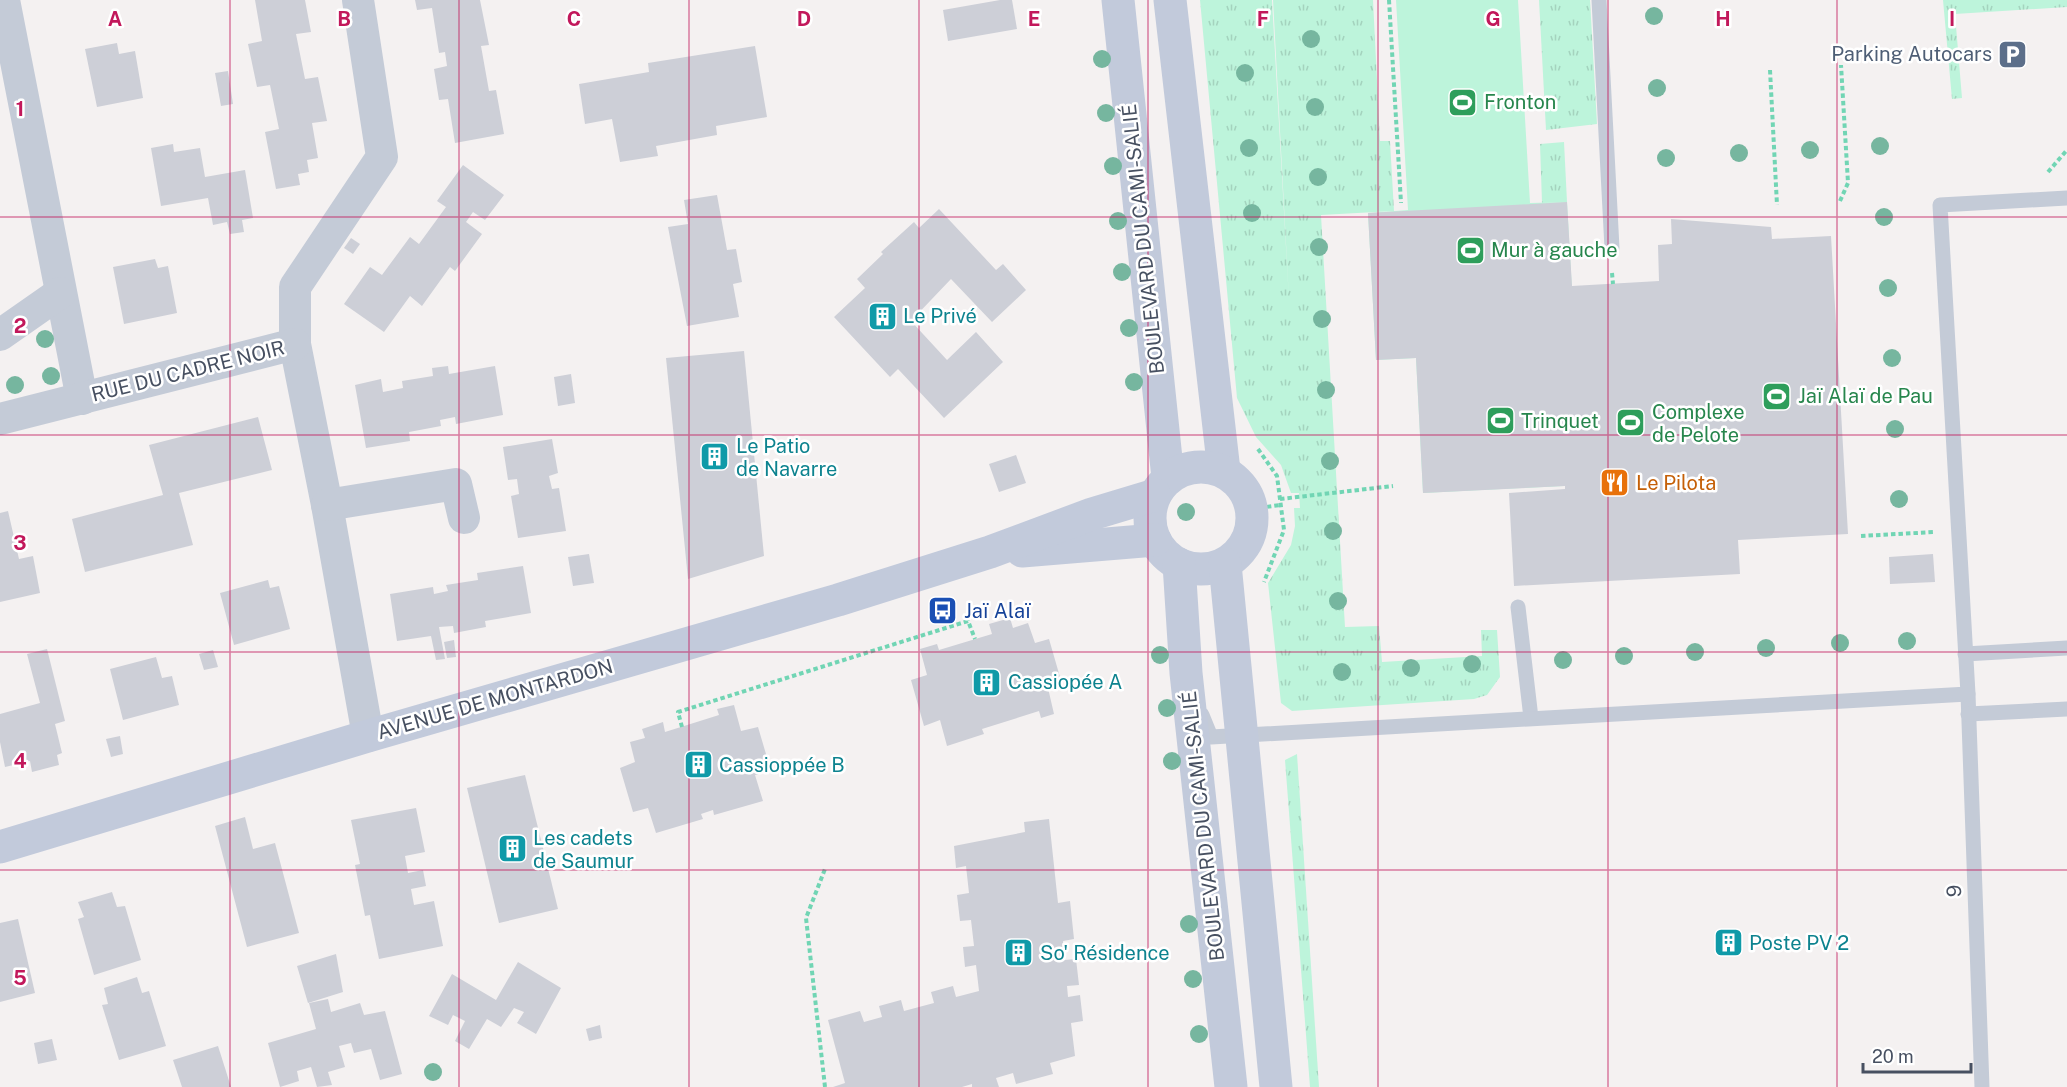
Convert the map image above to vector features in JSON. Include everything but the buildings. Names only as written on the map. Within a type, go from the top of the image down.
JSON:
[{"type":"street","name":"RUE DU CADRE NOIR","points":[[4,0],[82,399]]},
{"type":"street","points":[[358,0],[382,157],[295,287],[295,344],[327,505],[368,736]]},
{"type":"street","name":"BOULEVARD DU CAMI-SALIÉ","points":[[1118,0],[1162,487]]},
{"type":"street","points":[[1170,0],[1224,471]]},
{"type":"street","points":[[0,335],[60,293]]},
{"type":"street","name":"RUE DU CADRE NOIR","points":[[0,418],[295,344]]},
{"type":"street","points":[[1195,466],[1224,471],[1237,480],[1247,493],[1271,504],[1253,525],[1248,541],[1238,554],[1225,564],[1210,569],[1194,569],[1179,564],[1165,554],[1155,540],[1150,510],[1162,487],[1195,466]]},
{"type":"street","points":[[327,505],[456,484],[464,518]]},
{"type":"street","name":"AVENUE DE MONTARDON","points":[[0,847],[368,736],[818,606],[990,552],[1162,487]]},
{"type":"street","name":"AVENUE DE MONTARDON","points":[[990,552],[1101,546],[1155,540]]},
{"type":"street","name":"BOULEVARD DU CAMI-SALIÉ","points":[[1179,564],[1186,673],[1231,1087]]},
{"type":"street","points":[[1225,564],[1276,1087]]},
{"type":"lane","points":[[1599,0],[1612,248]]},
{"type":"lane","name":"9","points":[[1982,1087],[1968,694],[1940,205],[2067,198]]},
{"type":"lane","points":[[1518,607],[1531,718]]},
{"type":"lane","points":[[1965,654],[2067,648]]},
{"type":"lane","points":[[1186,673],[1211,736],[1968,694]]},
{"type":"lane","points":[[1968,714],[2067,709]]},
{"type":"path","points":[[1389,0],[1401,203]]},
{"type":"path","points":[[1840,201],[1848,183],[1841,65]]},
{"type":"path","points":[[1770,70],[1777,205]]},
{"type":"path","points":[[1271,504],[1393,486]]},
{"type":"path","points":[[1861,536],[1958,530]]},
{"type":"path","points":[[682,727],[678,712],[968,621],[975,639]]},
{"type":"path","points":[[825,869],[806,918],[825,1087]]},
{"type":"green space","points":[[1200,0],[1272,0],[1289,300],[1273,0],[1373,0],[1380,141],[1390,141],[1394,211],[1321,215],[1345,627],[1379,626],[1382,662],[1482,656],[1481,630],[1497,630],[1500,677],[1487,695],[1474,699],[1292,711],[1281,703],[1268,583],[1291,545],[1295,526],[1294,508],[1300,508],[1299,493],[1291,493],[1281,465],[1256,437],[1237,398]]},
{"type":"green space","points":[[1396,0],[1518,0],[1530,203],[1567,202],[1583,485],[1423,493],[1416,358],[1376,360],[1368,213],[1408,210]]},
{"type":"green space","points":[[1539,0],[1590,0],[1597,124],[1546,130]]},
{"type":"green space","points":[[1943,0],[2067,0],[2067,7],[1955,14],[1962,98],[1952,99]]},
{"type":"green space","points":[[1564,142],[1567,202],[1542,203],[1540,144]]},
{"type":"green space","points":[[1297,754],[1319,1087],[1310,1087],[1285,760]]},
{"type":"place","name":"Parking Autocars","points":[[2013,54]]},
{"type":"place","name":"Fronton","points":[[1463,102]]},
{"type":"place","name":"Mur à gauche","points":[[1470,250]]},
{"type":"place","name":"Le Privé","points":[[882,316]]},
{"type":"place","name":"Jaï Alaï de Pau","points":[[1777,396]]},
{"type":"place","name":"Trinquet","points":[[1500,421]]},
{"type":"place","name":"Complexe de Pelote","points":[[1631,423]]},
{"type":"place","name":"Le Patio de Navarre","points":[[715,457]]},
{"type":"place","name":"Le Pilota","points":[[1615,483]]},
{"type":"place","name":"Jaï Alaï","points":[[943,611]]},
{"type":"place","name":"Cassiopée A","points":[[987,682]]},
{"type":"place","name":"Cassioppée B","points":[[698,765]]},
{"type":"place","name":"Les cadets de Saumur","points":[[512,849]]},
{"type":"place","name":"Poste PV 2","points":[[1728,943]]},
{"type":"place","name":"So' Résidence","points":[[1019,953]]}]
